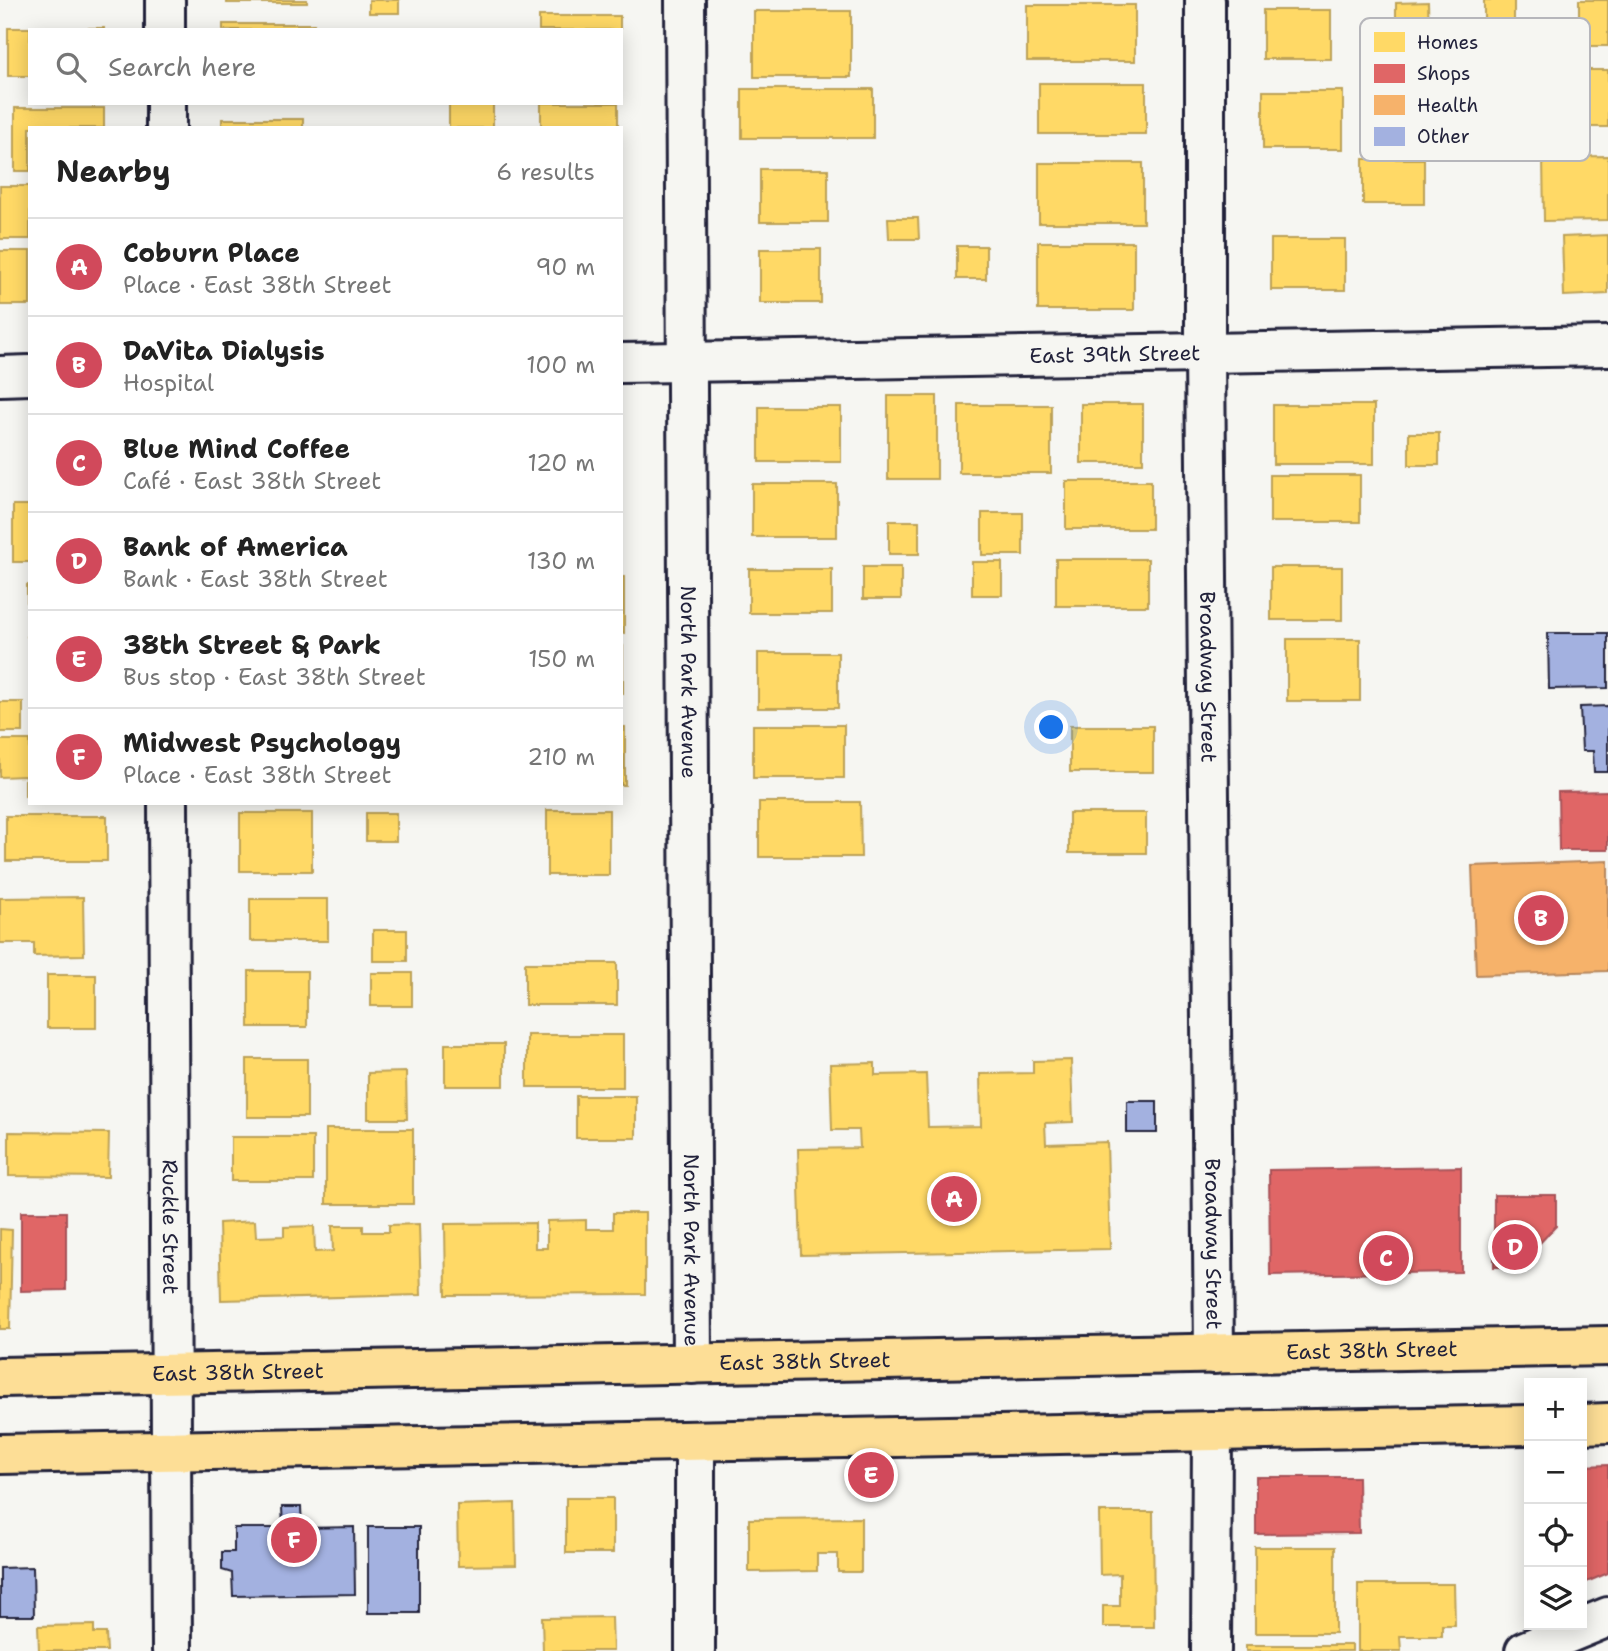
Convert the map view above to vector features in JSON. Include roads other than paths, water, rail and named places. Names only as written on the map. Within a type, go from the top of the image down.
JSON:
[{"type":"main road","name":"East 38th Street","points":[[0,1377],[1608,1346]]},
{"type":"main road","points":[[1587,1424],[1608,1423]]},
{"type":"main road","points":[[0,1454],[1524,1425]]},
{"type":"street","points":[[165,0],[165,28]]},
{"type":"street","name":"North Park Avenue","points":[[685,0],[692,1364]]},
{"type":"street","name":"Broadway Street","points":[[1205,0],[1205,354],[1214,1354]]},
{"type":"street","points":[[166,105],[166,126]]},
{"type":"street","name":"East 39th Street","points":[[623,363],[1608,346]]},
{"type":"street","points":[[0,376],[28,375]]},
{"type":"street","name":"Ruckle Street","points":[[168,805],[172,1651]]},
{"type":"street","points":[[1211,1651],[1212,1431]]},
{"type":"street","points":[[695,1441],[695,1651]]},
{"type":"street","points":[[1525,1651],[1608,1617]]},
{"type":"place","name":"DaVita Dialysis","points":[[1541,918]]},
{"type":"place","name":"Coburn Place","points":[[954,1199]]},
{"type":"place","name":"Bank of America","points":[[1515,1247]]},
{"type":"place","name":"Blue Mind Coffee","points":[[1386,1258]]},
{"type":"place","name":"38th Street & Park","points":[[871,1475]]},
{"type":"place","name":"Midwest Psychology","points":[[294,1540]]}]
